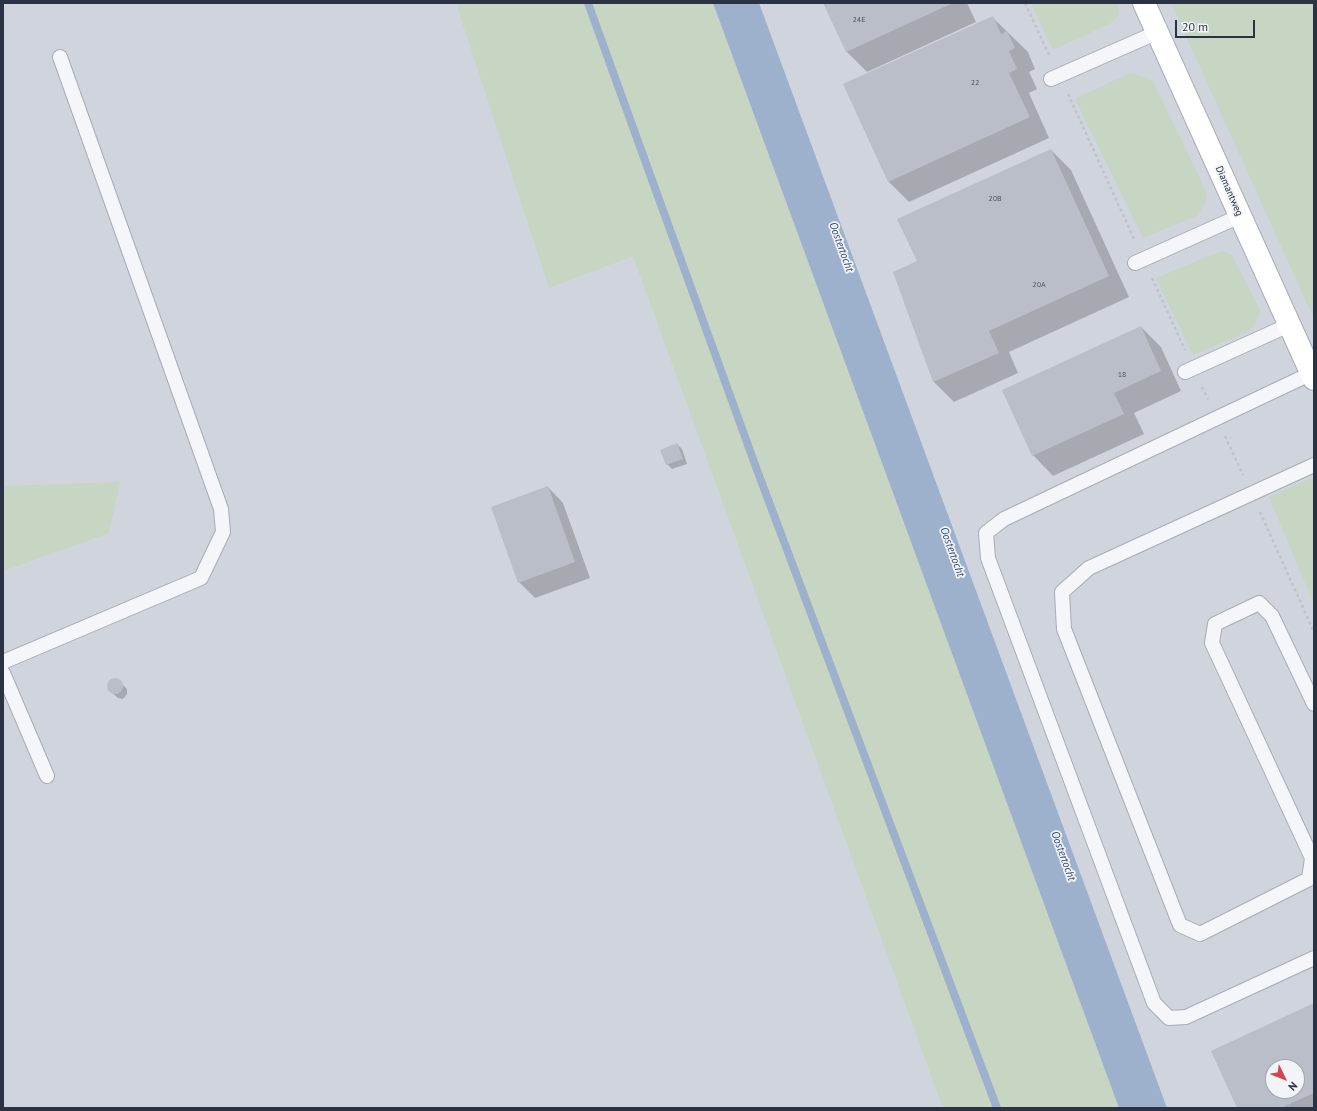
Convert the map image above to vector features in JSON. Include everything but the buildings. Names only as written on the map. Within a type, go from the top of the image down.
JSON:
[{"type":"street","name":"Diamantweg","points":[[1144,3],[1313,376]]},
{"type":"lane","points":[[1055,77],[1158,32]]},
{"type":"lane","points":[[3,662],[201,578],[223,532],[221,509],[60,57]]},
{"type":"lane","points":[[1139,262],[1240,216]]},
{"type":"lane","points":[[1189,370],[1289,325]]},
{"type":"lane","points":[[1313,376],[1216,418],[1004,519],[986,533],[988,558],[1154,1003],[1169,1018],[1186,1017],[1314,958]]},
{"type":"lane","points":[[1314,465],[1089,568],[1062,592],[1064,629],[1180,925],[1200,934],[1309,879],[1312,858],[1212,643],[1215,624],[1259,603],[1272,616],[1314,704]]},
{"type":"lane","points":[[3,673],[46,776]]},
{"type":"path","points":[[1026,3],[1055,77],[1139,262],[1189,370],[1216,418],[1314,632]]},
{"type":"shaded area","points":[[3,3],[1314,3],[1314,1108],[3,1108]]},
{"type":"green space","points":[[456,3],[713,3],[1119,1108],[943,1108],[633,256],[549,288]]},
{"type":"green space","points":[[1031,3],[1118,3],[1119,15],[1111,23],[1053,50]]},
{"type":"green space","points":[[1171,3],[1314,3],[1314,319]]},
{"type":"green space","points":[[1130,73],[1152,80],[1206,193],[1205,204],[1196,216],[1143,238],[1075,99]]},
{"type":"green space","points":[[1221,251],[1231,254],[1260,310],[1254,326],[1245,333],[1193,355],[1156,278]]},
{"type":"green space","points":[[1314,477],[1314,604],[1269,497]]},
{"type":"green space","points":[[120,482],[109,533],[3,571],[3,486]]},
{"type":"water","name":"Oostertocht","points":[[713,3],[759,3],[1167,1108],[1119,1108]]},
{"type":"waterway","points":[[588,3],[757,470],[997,1108]]}]
